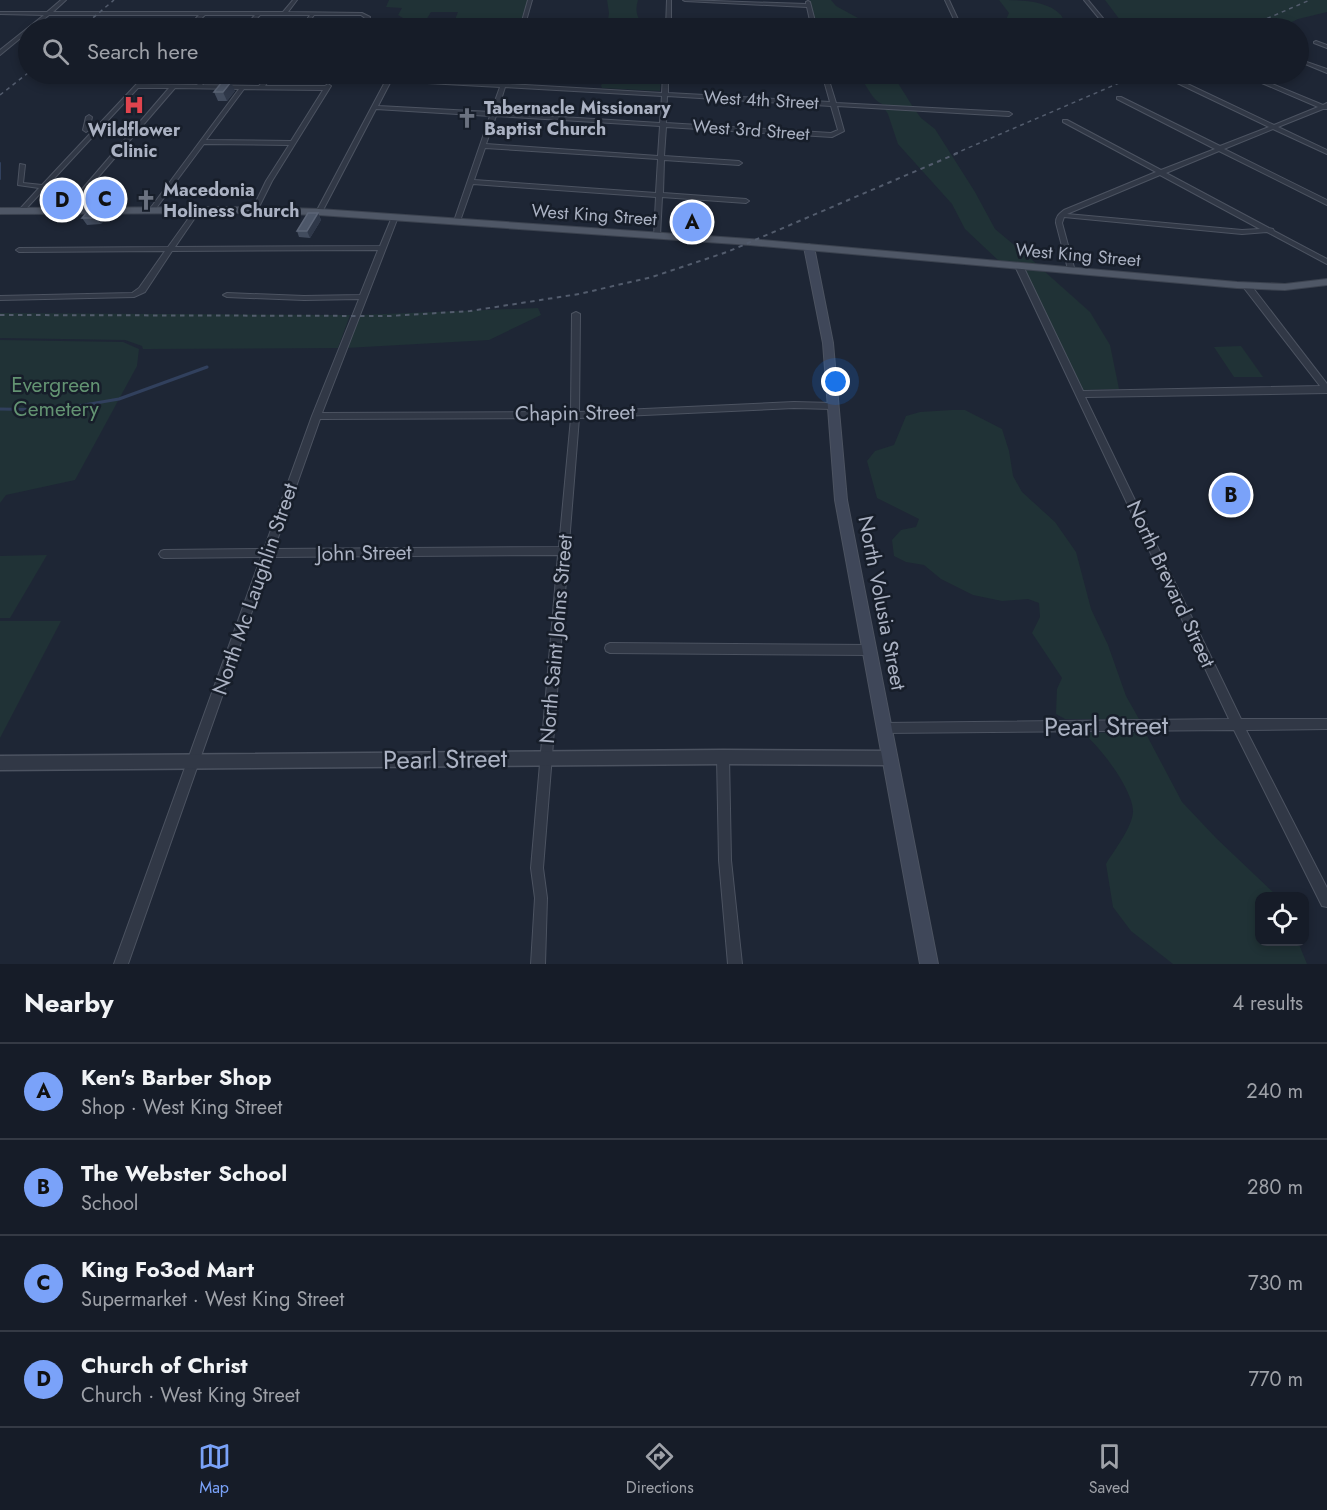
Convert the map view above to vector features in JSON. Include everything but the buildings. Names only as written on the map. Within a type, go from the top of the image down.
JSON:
[{"type":"main road","name":"West King Street","points":[[0,211],[198,209],[319,212],[809,248],[1247,286],[1285,287],[1327,282]]},
{"type":"main road","name":"North Volusia Street","points":[[809,248],[820,297],[831,374],[841,501],[929,964]]},
{"type":"street","points":[[43,18],[64,0]]},
{"type":"street","points":[[284,14],[295,0]]},
{"type":"street","points":[[525,18],[530,0]]},
{"type":"street","points":[[668,18],[669,0]]},
{"type":"street","points":[[684,0],[808,3],[812,18]]},
{"type":"street","points":[[947,0],[955,18]]},
{"type":"street","points":[[1086,0],[1101,18]]},
{"type":"street","points":[[0,14],[313,14],[367,15],[367,18]]},
{"type":"street","points":[[199,18],[203,14]]},
{"type":"street","points":[[255,18],[258,14]]},
{"type":"street","points":[[310,18],[313,14]]},
{"type":"street","points":[[0,53],[18,38]]},
{"type":"street","points":[[1316,42],[1327,47]]},
{"type":"street","points":[[1309,64],[1327,71]]},
{"type":"street","points":[[255,210],[329,84]]},
{"type":"street","points":[[319,212],[386,84]]},
{"type":"street","name":"West 4th Street","points":[[484,84],[1009,114]]},
{"type":"street","points":[[657,236],[666,84]]},
{"type":"street","points":[[827,84],[833,104]]},
{"type":"street","points":[[1183,84],[1327,152]]},
{"type":"street","points":[[1270,84],[1326,107]]},
{"type":"street","points":[[457,221],[503,85]]},
{"type":"street","points":[[21,211],[136,86],[326,88]]},
{"type":"street","points":[[66,210],[173,87]]},
{"type":"street","points":[[152,210],[242,88]]},
{"type":"street","points":[[1119,98],[1327,203]]},
{"type":"street","name":"West 3rd Street","points":[[375,107],[839,133],[841,131],[833,104]]},
{"type":"street","points":[[1071,271],[1059,223],[1061,215],[1066,211],[1326,107]]},
{"type":"street","points":[[86,130],[89,117]]},
{"type":"street","points":[[1065,121],[1327,262]]},
{"type":"street","points":[[201,142],[293,143]]},
{"type":"street","points":[[483,146],[739,163]]},
{"type":"street","points":[[22,165],[20,184],[43,187]]},
{"type":"street","points":[[471,182],[746,201]]},
{"type":"street","points":[[0,298],[128,296],[142,290],[198,209]]},
{"type":"street","points":[[1061,215],[1242,232],[1271,230]]},
{"type":"street","name":"North Mc Laughlin Street","points":[[121,964],[269,554],[316,416],[395,217]]},
{"type":"street","points":[[19,250],[382,248]]},
{"type":"street","name":"North Brevard Street","points":[[1019,266],[1237,724],[1327,901]]},
{"type":"street","points":[[1247,286],[1327,390]]},
{"type":"street","points":[[227,295],[304,298],[362,297]]},
{"type":"street","name":"North Saint Johns Street","points":[[538,964],[541,898],[537,868],[575,415],[576,314]]},
{"type":"street","points":[[1080,394],[1327,390]]},
{"type":"street","name":"Chapin Street","points":[[316,416],[575,415],[794,405],[832,406]]},
{"type":"street","name":"John Street","points":[[164,554],[564,551]]},
{"type":"street","points":[[610,648],[869,650]]},
{"type":"street","name":"Pearl Street","points":[[884,728],[1327,724]]},
{"type":"street","points":[[723,757],[725,860],[735,964]]},
{"type":"street","name":"Pearl Street","points":[[0,763],[545,758],[890,758]]},
{"type":"green space","points":[[389,0],[528,0],[522,18],[456,18],[458,12],[431,12],[427,18],[403,18],[398,15],[402,8],[386,7]]},
{"type":"green space","points":[[607,0],[638,0],[636,9],[639,18],[608,18]]},
{"type":"green space","points":[[810,0],[831,0],[836,6],[858,18],[815,18]]},
{"type":"green space","points":[[999,0],[1041,4],[1055,10],[1062,18],[1007,18],[1009,13]]},
{"type":"green space","points":[[1105,0],[1327,0],[1327,12],[1302,18],[1118,18]]},
{"type":"green space","points":[[660,84],[660,91],[602,88],[601,85]]},
{"type":"green space","points":[[865,84],[899,84],[913,107],[881,104],[872,96]]},
{"type":"green space","points":[[884,108],[915,110],[935,129],[975,192],[995,229],[1038,265],[1000,262],[965,229],[952,204],[898,144]]},
{"type":"green space","points":[[1024,269],[1044,271],[1090,312],[1110,345],[1119,389],[1083,390]]},
{"type":"green space","points":[[538,308],[541,315],[489,340],[346,348],[358,315]]},
{"type":"green space","points":[[0,313],[350,315],[338,348],[143,349],[142,346],[125,340],[0,338]]},
{"type":"green space","name":"Evergreen Cemetery","points":[[0,340],[123,342],[139,349],[137,366],[75,480],[6,495],[0,503]]},
{"type":"green space","points":[[1241,346],[1263,377],[1234,377],[1214,347]]},
{"type":"green space","points":[[965,410],[1002,429],[1009,451],[1013,476],[1022,492],[1055,522],[1076,552],[1091,609],[1108,645],[1126,696],[1139,719],[1065,719],[1056,714],[1057,689],[1062,678],[1032,633],[1040,617],[1039,603],[1028,599],[1002,601],[973,595],[941,579],[924,565],[906,562],[894,556],[892,540],[901,530],[916,527],[919,519],[877,498],[867,461],[875,451],[894,445],[906,416],[920,412]]},
{"type":"green space","points":[[47,555],[10,618],[0,618],[0,556]]},
{"type":"green space","points":[[0,621],[61,621],[0,738]]},
{"type":"green space","points":[[1145,732],[1182,802],[1273,892],[1255,892],[1255,946],[1300,946],[1307,964],[1173,964],[1131,931],[1113,907],[1106,864],[1130,823],[1133,810],[1131,801],[1114,768],[1083,733]]},
{"type":"waterway","points":[[0,163],[0,179]]},
{"type":"waterway","points":[[0,409],[55,410],[119,399],[207,367]]},
{"type":"railway","points":[[93,18],[114,0]]},
{"type":"railway","points":[[1268,18],[1310,0]]},
{"type":"railway","points":[[0,95],[18,81]]},
{"type":"railway","points":[[954,154],[1117,84]]},
{"type":"railway","points":[[0,315],[390,316],[470,311],[579,294],[652,277],[727,252],[958,153]]},
{"type":"place","name":"Wildflower Clinic","points":[[134,105]]},
{"type":"place","name":"Tabernacle Missionary Baptist Church","points":[[467,118]]},
{"type":"place","name":"King Fo3od Mart","points":[[105,199]]},
{"type":"place","name":"Church of Christ","points":[[62,200]]},
{"type":"place","name":"Macedonia Holiness Church","points":[[146,200]]},
{"type":"place","name":"Ken's Barber Shop","points":[[692,222]]},
{"type":"place","name":"The Webster School","points":[[1231,495]]}]
